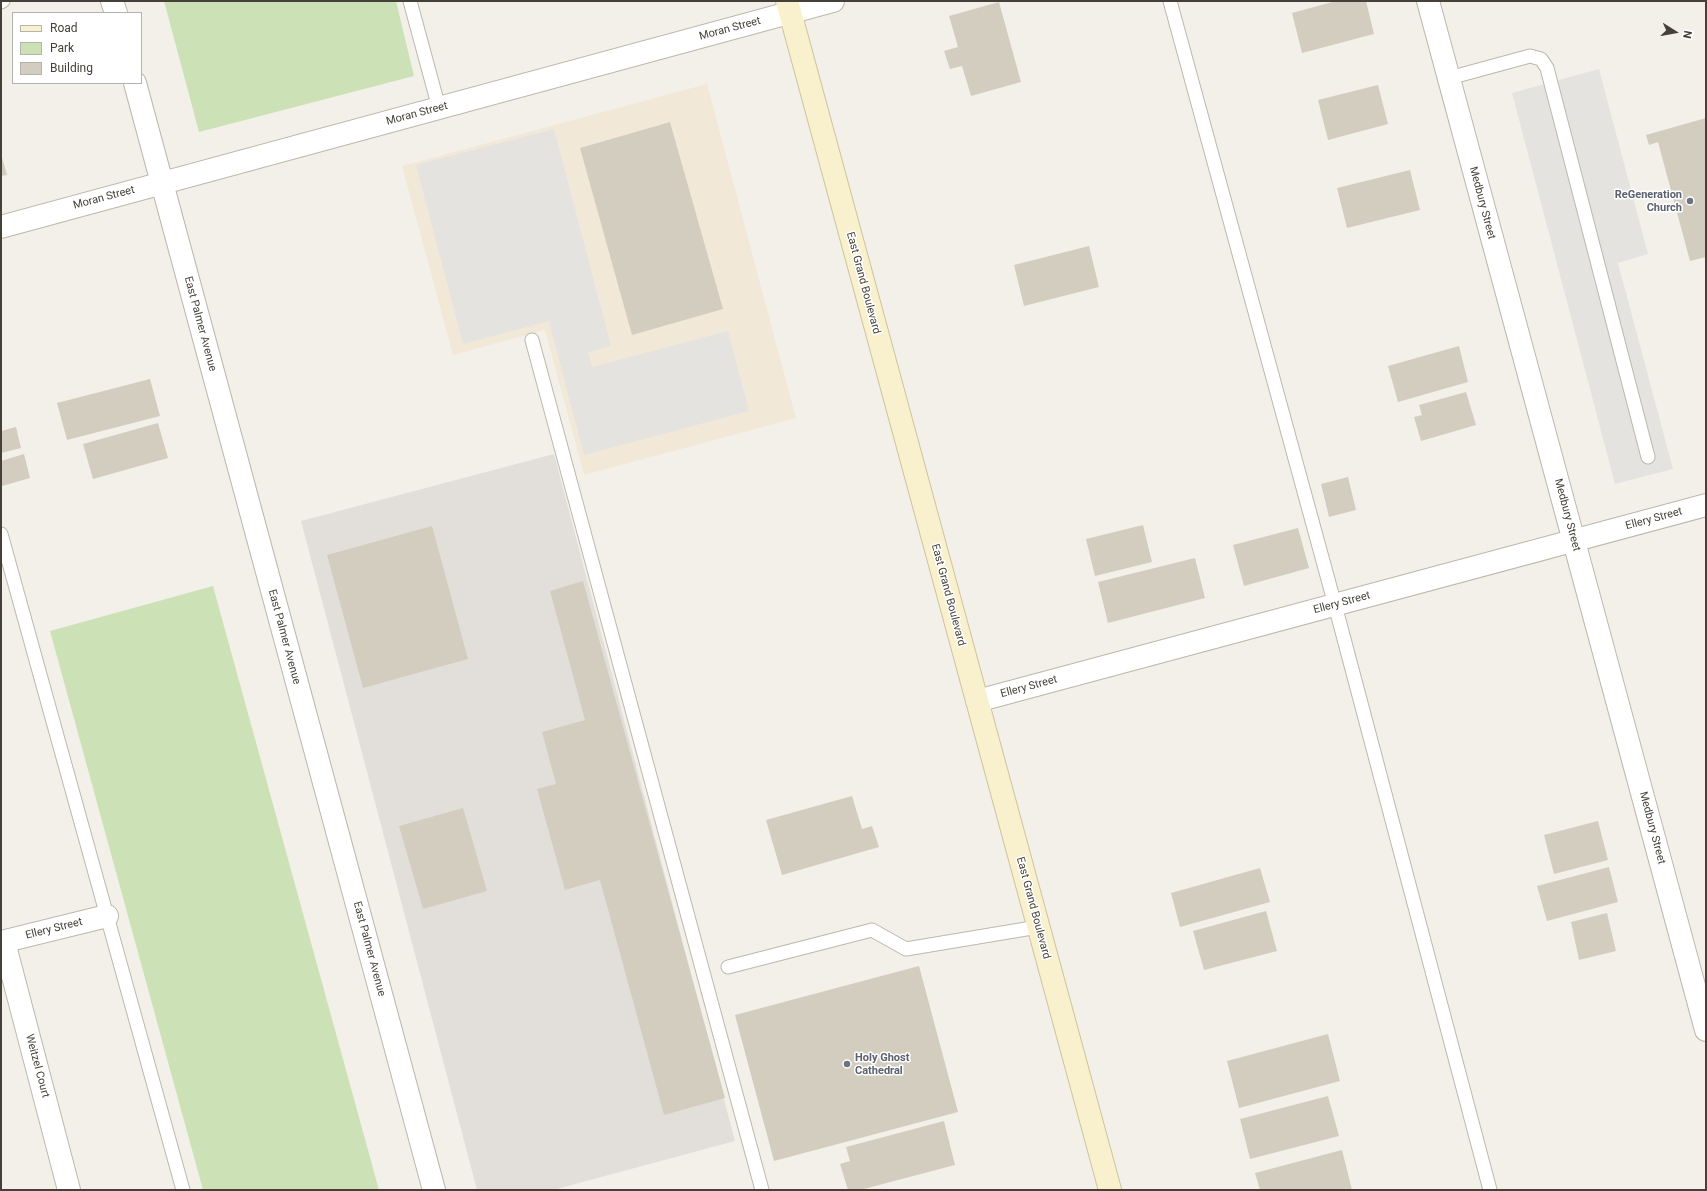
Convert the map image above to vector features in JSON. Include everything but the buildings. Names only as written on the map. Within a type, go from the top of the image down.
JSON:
[{"type":"main road","name":"East Grand Boulevard","points":[[788,7],[1110,1190]]},
{"type":"street","points":[[112,1],[116,12]]},
{"type":"street","name":"Moran Street","points":[[1,227],[439,108],[788,7],[833,1]]},
{"type":"street","name":"Medbury Street","points":[[1428,1],[1706,1030]]},
{"type":"street","name":"East Palmer Avenue","points":[[134,84],[434,1190]]},
{"type":"street","name":"Ellery Street","points":[[977,701],[1706,504]]},
{"type":"street","name":"Ellery Street","points":[[2,942],[107,916]]},
{"type":"street","name":"Weitzel Court","points":[[2,942],[70,1190]]},
{"type":"lane","points":[[410,1],[439,108]]},
{"type":"lane","points":[[1170,1],[1335,605],[1490,1190]]},
{"type":"lane","points":[[1449,78],[1530,56],[1541,59],[1547,68],[1648,457]]},
{"type":"lane","points":[[532,340],[762,1190]]},
{"type":"lane","points":[[1,534],[183,1190]]},
{"type":"lane","points":[[728,967],[872,930],[906,949],[1038,927]]},
{"type":"shaded area","points":[[1599,69],[1648,254],[1618,263],[1673,469],[1615,484],[1512,93]]},
{"type":"shaded area","points":[[707,84],[796,418],[584,475],[545,330],[453,355],[402,166]]},
{"type":"shaded area","points":[[554,129],[611,346],[588,352],[592,367],[728,331],[749,411],[584,455],[549,321],[463,344],[416,165]]},
{"type":"shaded area","points":[[554,454],[735,1141],[553,1190],[477,1190],[301,521]]},
{"type":"green space","points":[[164,1],[396,1],[414,76],[199,132]]},
{"type":"green space","points":[[213,586],[379,1190],[203,1190],[50,631]]},
{"type":"place","name":"ReGeneration Church","points":[[1690,201]]},
{"type":"place","name":"Holy Ghost Cathedral","points":[[847,1064]]}]
